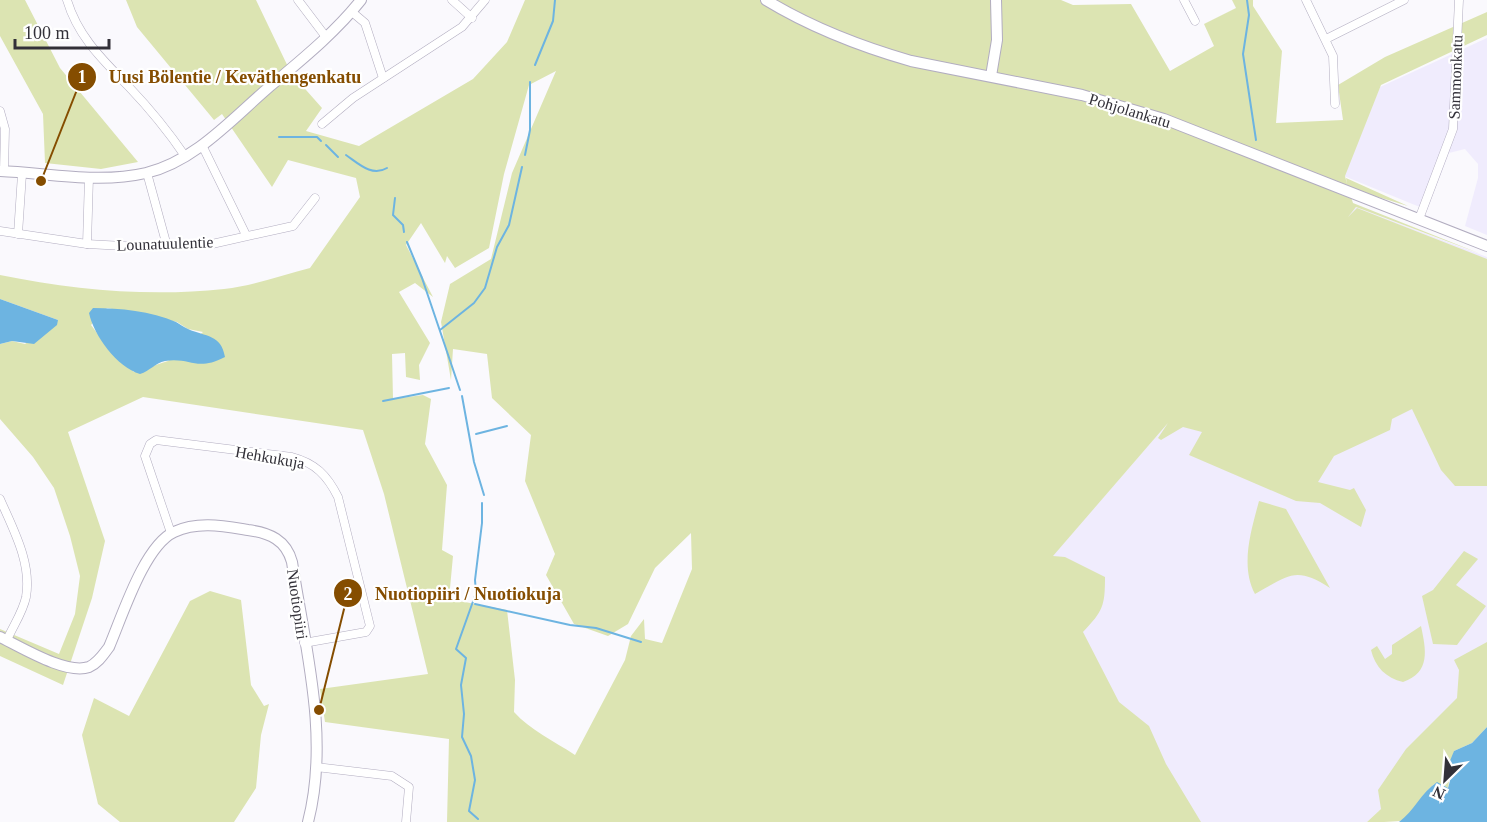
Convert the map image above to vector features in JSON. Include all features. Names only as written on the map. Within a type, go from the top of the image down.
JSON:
[{"type":"street","points":[[67,0],[84,37],[100,59],[157,117],[185,156]]},
{"type":"street","points":[[297,0],[326,37]]},
{"type":"street","points":[[0,111],[5,129],[2,171],[89,177],[120,177],[147,173],[185,156],[202,145],[326,37],[361,0]]},
{"type":"street","points":[[452,0],[472,18]]},
{"type":"street","points":[[322,124],[353,98],[425,53],[472,18],[485,0]]},
{"type":"street","name":"Pohjolankatu","points":[[766,0],[809,24],[853,43],[910,61],[1112,102],[1164,119],[1487,246]]},
{"type":"street","points":[[991,76],[997,40],[996,0]]},
{"type":"street","points":[[1184,0],[1195,21]]},
{"type":"street","points":[[1306,0],[1333,57],[1335,104]]},
{"type":"street","points":[[1326,39],[1404,0]]},
{"type":"street","name":"Sammonkatu","points":[[1419,219],[1453,129],[1459,0]]},
{"type":"street","points":[[352,12],[365,23],[383,78]]},
{"type":"street","points":[[202,145],[246,235]]},
{"type":"street","points":[[147,173],[167,246]]},
{"type":"street","points":[[18,234],[22,174]]},
{"type":"street","points":[[87,244],[89,177]]},
{"type":"street","name":"Lounatuulentie","points":[[0,231],[87,244],[167,246],[212,244],[293,226],[315,198]]},
{"type":"street","name":"Hehkukuja","points":[[171,533],[145,456],[150,444],[156,440],[292,457],[309,462],[320,470],[338,497],[370,626],[366,632],[304,643]]},
{"type":"street","points":[[0,499],[21,550],[27,581],[25,600],[4,639],[67,666],[83,668],[95,664],[109,647],[152,554],[171,533]]},
{"type":"street","name":"Nuotiopiiri","points":[[171,533],[193,526],[213,525],[259,531],[283,542],[289,550],[317,730],[316,767],[308,822]]},
{"type":"street","points":[[316,767],[392,776],[401,780],[409,787],[406,822]]},
{"type":"shaded area","points":[[1487,38],[1487,235],[1465,226],[1478,178],[1478,164],[1465,149],[1449,153],[1427,210],[1344,176],[1380,87]]},
{"type":"shaded area","points":[[1356,207],[1487,257],[1487,711],[1367,822],[1177,822],[1041,569]]},
{"type":"green space","points":[[0,0],[25,0],[60,68],[138,162],[101,169],[45,163],[43,114],[0,36]]},
{"type":"green space","points":[[126,0],[256,0],[291,73],[322,108],[306,131],[359,146],[473,79],[507,42],[525,0],[1061,0],[1073,5],[1131,4],[1170,71],[1214,46],[1204,24],[1236,8],[1232,0],[1253,0],[1253,6],[1282,51],[1276,123],[1343,120],[1338,85],[1385,57],[1487,12],[1487,35],[1381,85],[1345,176],[1347,184],[1346,178],[1408,206],[1348,188],[1353,203],[1481,254],[1356,207],[1348,217],[1357,208],[1487,259],[1487,486],[1455,486],[1441,470],[1412,409],[1392,419],[1390,430],[1334,456],[1318,482],[1350,490],[1354,488],[1366,510],[1361,527],[1320,503],[1296,501],[1189,455],[1202,432],[1183,427],[1161,440],[1158,438],[1168,423],[1053,556],[1065,557],[1105,577],[1102,608],[1083,632],[1119,702],[1149,726],[1166,764],[1201,822],[447,822],[449,739],[325,722],[320,689],[428,674],[384,494],[363,430],[143,397],[68,432],[105,541],[92,598],[63,685],[0,656],[0,629],[59,654],[75,614],[80,576],[54,488],[33,457],[0,419],[0,344],[12,341],[25,344],[58,320],[0,299],[0,275],[56,285],[112,291],[196,291],[246,285],[310,268],[360,197],[356,178],[288,160],[272,187],[222,114],[214,120],[137,27]],"holes":[[[556,71],[512,173],[491,259],[450,284],[441,322],[451,380],[453,349],[487,354],[492,398],[531,435],[525,481],[555,554],[546,575],[574,624],[608,636],[628,624],[655,568],[691,533],[692,569],[662,643],[645,639],[644,619],[631,636],[625,660],[575,755],[535,730],[514,712],[515,680],[507,610],[449,599],[453,556],[442,550],[447,485],[425,444],[431,399],[423,395],[393,399],[392,354],[405,353],[406,377],[420,380],[419,365],[430,343],[399,292],[415,283],[433,297],[406,245],[421,223],[445,263],[447,256],[455,268],[489,248],[504,174],[529,85]],[[107,308],[177,322],[188,329],[203,332],[168,361],[134,372],[112,353],[91,325]]]},
{"type":"green space","points":[[1259,501],[1286,509],[1330,588],[1300,575],[1284,578],[1255,594],[1248,572],[1248,548]]},
{"type":"green space","points":[[1464,551],[1478,559],[1456,585],[1486,606],[1457,645],[1433,644],[1422,596],[1433,590]]},
{"type":"green space","points":[[210,591],[241,600],[251,685],[264,706],[269,704],[261,735],[256,788],[234,822],[120,822],[98,804],[82,735],[94,698],[129,716],[190,601]]},
{"type":"green space","points":[[1421,626],[1425,652],[1418,672],[1403,682],[1386,675],[1375,662],[1371,650],[1377,646],[1385,659],[1392,654],[1392,645]]},
{"type":"green space","points":[[1487,642],[1487,727],[1472,743],[1454,751],[1448,788],[1436,783],[1426,792],[1410,814],[1400,821],[1367,822],[1381,809],[1378,790],[1406,749],[1457,698],[1459,670],[1454,660]]},
{"type":"water","points":[[0,299],[58,320],[57,325],[34,344],[12,341],[0,344]]},
{"type":"water","points":[[93,308],[135,311],[166,318],[212,337],[220,344],[225,357],[200,364],[165,361],[140,374],[123,365],[101,341],[89,313]]},
{"type":"water","points":[[1487,727],[1487,822],[1399,822],[1437,782],[1448,788],[1450,781],[1445,773],[1454,751],[1472,743]]},
{"type":"waterway","points":[[535,65],[553,21],[555,0]]},
{"type":"waterway","points":[[1247,0],[1249,15],[1243,54],[1256,140]]},
{"type":"waterway","points":[[525,155],[530,130],[530,82]]},
{"type":"waterway","points":[[279,137],[317,137],[321,141]]},
{"type":"waterway","points":[[326,145],[338,157]]},
{"type":"waterway","points":[[346,155],[371,170],[387,168]]},
{"type":"waterway","points":[[440,330],[474,303],[485,288],[497,247],[509,225],[522,167]]},
{"type":"waterway","points":[[395,198],[393,215],[403,225],[404,232]]},
{"type":"waterway","points":[[407,242],[422,278],[460,390]]},
{"type":"waterway","points":[[383,401],[449,388]]},
{"type":"waterway","points":[[462,396],[474,462],[484,495]]},
{"type":"waterway","points":[[476,434],[507,426]]},
{"type":"waterway","points":[[478,819],[469,811],[475,780],[471,756],[462,737],[464,714],[461,685],[466,658],[456,649],[476,593],[475,580],[482,523],[482,503]]},
{"type":"waterway","points":[[475,604],[570,625],[596,628],[641,642]]},
{"type":"place","name":"Uusi Bölentie / Keväthengenkatu","points":[[41,181]]},
{"type":"place","name":"Nuotiopiiri / Nuotiokuja","points":[[319,710]]}]
